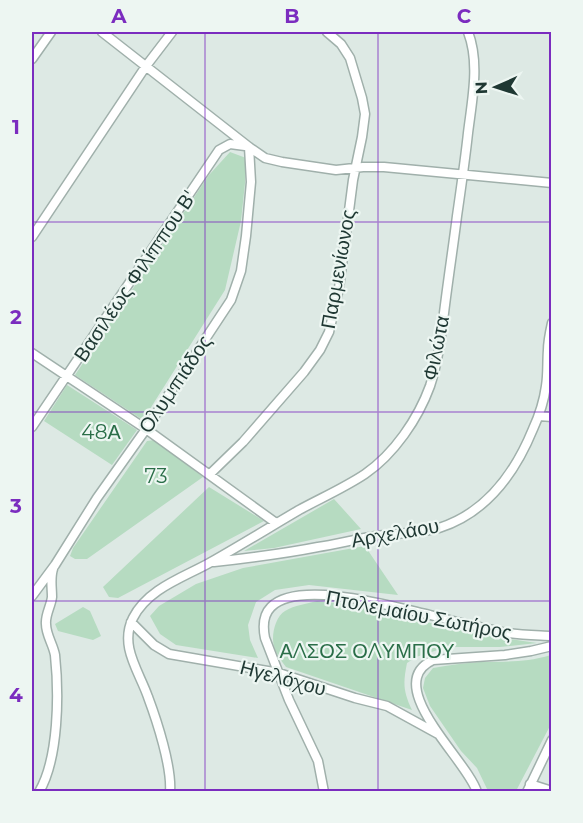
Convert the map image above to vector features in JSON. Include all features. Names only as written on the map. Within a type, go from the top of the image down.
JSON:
[{"type":"street","points":[[32,59],[51,32]]},
{"type":"street","points":[[102,32],[265,158],[336,170],[384,167],[552,183]]},
{"type":"street","points":[[32,237],[146,66],[172,32]]},
{"type":"street","name":"Παρμενίωνος","points":[[210,474],[243,442],[304,372],[329,332],[339,288],[355,168],[364,123],[364,108],[350,58],[341,44],[327,32]]},
{"type":"street","name":"Φιλώτα","points":[[131,622],[140,606],[154,594],[363,475],[395,446],[416,416],[430,387],[438,356],[463,175],[473,94],[474,61],[468,32]]},
{"type":"street","name":"Βασιλέως Φιλίππου Β'","points":[[32,427],[219,150],[230,144],[249,147]]},
{"type":"street","name":"Ολυμπιάδος","points":[[32,596],[231,300],[241,272],[244,251],[251,182],[249,147]]},
{"type":"street","name":"Αρχελάου","points":[[211,563],[318,547],[378,535],[427,530],[448,524],[473,510],[496,492],[517,463],[539,416],[546,388],[548,340],[552,323]]},
{"type":"street","points":[[32,352],[210,474],[276,524]]},
{"type":"street","points":[[539,416],[552,417]]},
{"type":"street","points":[[39,792],[49,770],[55,736],[55,656],[46,622],[51,597],[51,576],[55,565]]},
{"type":"street","name":"Πτολεμαίου Σωτήρος","points":[[324,792],[318,761],[289,700],[265,638],[264,627],[267,611],[274,605],[298,596],[315,595],[353,599],[501,632],[552,636]]},
{"type":"street","points":[[131,622],[129,635],[132,660],[148,698],[164,748],[170,775],[170,792]]},
{"type":"street","name":"Ηγελόχου","points":[[131,622],[154,645],[169,654],[279,673],[387,706],[438,734]]},
{"type":"street","points":[[477,792],[469,776],[438,734],[423,707],[416,688],[417,674],[423,666],[440,658],[506,655],[552,646]]},
{"type":"street","points":[[552,740],[529,788],[552,791]]},
{"type":"green space","points":[[230,152],[246,158],[241,221],[225,290],[143,420],[75,375],[209,175]]},
{"type":"green space","name":"48Α","points":[[67,385],[137,430],[112,465],[44,421]]},
{"type":"green space","name":"73","points":[[154,440],[203,477],[87,559],[75,559],[70,556],[73,548],[147,441]]},
{"type":"green space","points":[[209,487],[264,521],[118,598],[109,597],[103,587]]},
{"type":"green space","points":[[334,499],[361,529],[274,548],[244,551]]},
{"type":"green space","name":"ΑΛΣΟΣ ΟΛΥΜΠΟΥ","points":[[365,546],[398,595],[309,585],[275,590],[256,602],[248,625],[250,640],[258,658],[176,645],[160,634],[150,616],[159,606],[196,584],[243,568]]},
{"type":"green space","name":"ΑΛΣΟΣ ΟΛΥΜΠΟΥ","points":[[317,601],[355,605],[477,634],[537,643],[500,647],[447,647],[416,657],[407,663],[405,676],[405,692],[412,710],[286,667],[277,654],[273,642],[276,622],[289,609]]},
{"type":"green space","points":[[83,607],[90,611],[101,636],[93,640],[58,631],[55,624]]},
{"type":"green space","name":"ΑΛΣΟΣ ΟΛΥΜΠΟΥ","points":[[551,655],[551,724],[516,791],[488,791],[477,768],[461,751],[430,706],[423,688],[425,678],[433,668],[475,662],[524,660]]}]
